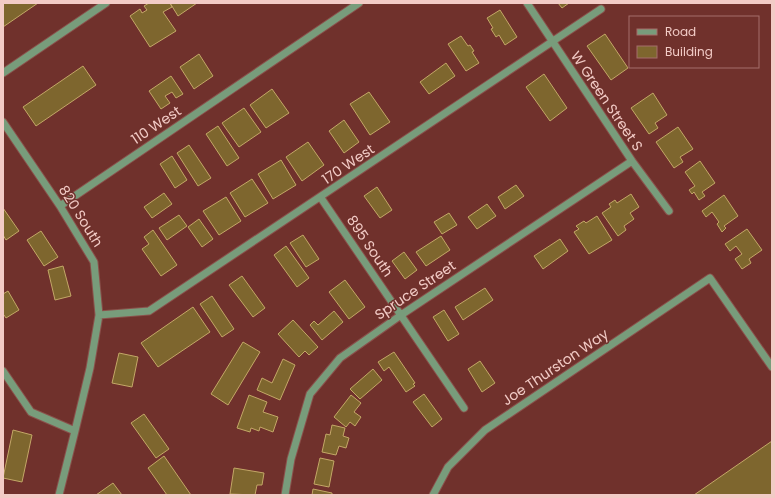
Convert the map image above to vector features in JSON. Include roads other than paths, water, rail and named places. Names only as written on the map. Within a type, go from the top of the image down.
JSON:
[{"type":"street","points":[[3,74],[106,3]]},
{"type":"street","name":"110 West","points":[[60,206],[359,3]]},
{"type":"street","name":"W Green Street S","points":[[527,3],[632,161],[669,212]]},
{"type":"street","name":"170 West","points":[[99,315],[149,311],[321,198],[601,9]]},
{"type":"street","name":"820 South","points":[[3,122],[60,206],[94,262],[99,315],[90,368],[59,495]]},
{"type":"street","name":"Spruce Street","points":[[284,495],[291,459],[310,394],[340,358],[401,315],[632,161]]},
{"type":"street","name":"895 South","points":[[321,198],[464,408]]},
{"type":"street","name":"Joe Thurston Way","points":[[433,495],[448,467],[484,430],[710,278],[772,366]]},
{"type":"street","points":[[3,371],[31,412],[75,431]]}]
